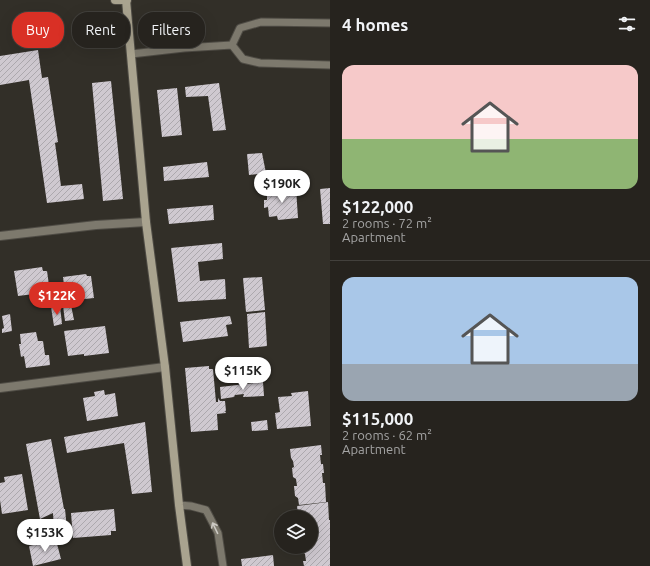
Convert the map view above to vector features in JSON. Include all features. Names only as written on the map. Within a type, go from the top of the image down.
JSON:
[{"type":"main road","points":[[114,0],[127,0],[146,222],[165,366],[179,505],[187,566]]},
{"type":"street","points":[[0,236],[96,224],[146,222]]},
{"type":"street","points":[[0,388],[165,366]]},
{"type":"lane","points":[[232,45],[240,28],[261,22],[330,23]]},
{"type":"lane","points":[[131,54],[184,48],[232,45]]},
{"type":"lane","points":[[232,45],[243,59],[260,63],[330,66]]},
{"type":"lane","points":[[179,505],[191,506],[206,510],[218,533],[223,566]]},
{"type":"building","points":[[38,50],[42,78],[48,77],[58,142],[55,143],[61,186],[82,184],[84,199],[47,203],[29,80],[0,85],[0,56]]},
{"type":"building","points":[[111,81],[123,199],[103,201],[92,83]]},
{"type":"building","points":[[219,83],[226,130],[213,131],[208,96],[186,97],[185,87]]},
{"type":"building","points":[[177,88],[182,135],[162,137],[157,90]]},
{"type":"building","points":[[262,153],[266,173],[249,175],[247,154]]},
{"type":"building","points":[[207,162],[209,177],[164,181],[163,167]]},
{"type":"building","points":[[296,188],[298,218],[278,220],[277,216],[269,217],[268,207],[264,208],[264,200],[267,200],[267,191]]},
{"type":"building","points":[[330,188],[330,224],[323,224],[320,189]]},
{"type":"building","points":[[213,205],[214,220],[169,224],[167,209]]},
{"type":"building","points":[[222,243],[223,259],[198,262],[200,281],[225,279],[226,299],[178,302],[171,248]]},
{"type":"building","points":[[42,267],[43,271],[47,271],[50,292],[18,296],[14,271]]},
{"type":"building","points":[[86,274],[87,276],[91,276],[94,298],[66,301],[63,277]]},
{"type":"building","points":[[262,277],[265,310],[246,312],[243,278]]},
{"type":"building","points":[[71,305],[74,320],[65,321],[63,306]]},
{"type":"building","points":[[60,306],[62,324],[54,326],[51,307]]},
{"type":"building","points":[[265,312],[267,346],[249,348],[247,314]]},
{"type":"building","points":[[10,314],[12,331],[2,333],[2,329],[4,328],[2,316]]},
{"type":"building","points":[[230,316],[232,324],[226,325],[228,336],[183,342],[180,322]]},
{"type":"building","points":[[105,326],[109,353],[68,356],[64,331]]},
{"type":"building","points":[[36,332],[38,341],[43,341],[45,355],[49,355],[50,365],[26,368],[24,356],[21,357],[19,344],[21,344],[20,334]]},
{"type":"building","points":[[209,366],[209,369],[213,369],[216,402],[218,402],[218,398],[220,401],[225,401],[226,413],[217,414],[218,430],[191,432],[185,368]]},
{"type":"building","points":[[263,382],[264,396],[243,397],[244,394],[221,399],[220,387]]},
{"type":"building","points":[[104,390],[105,395],[115,393],[118,416],[87,421],[83,398],[95,396],[94,392]]},
{"type":"building","points":[[308,391],[311,426],[277,429],[275,413],[280,412],[278,397],[292,396],[291,393]]},
{"type":"building","points":[[267,420],[268,430],[252,431],[251,422]]},
{"type":"building","points":[[145,422],[152,492],[132,494],[124,443],[67,453],[64,437]]},
{"type":"building","points":[[51,439],[65,509],[67,529],[54,530],[53,513],[40,519],[26,444]]},
{"type":"building","points":[[321,445],[322,455],[320,455],[321,464],[323,464],[324,473],[322,473],[323,483],[325,483],[326,502],[299,505],[298,498],[295,496],[294,486],[297,486],[296,479],[293,477],[292,468],[294,467],[290,449]]},
{"type":"building","points":[[22,474],[28,510],[2,514],[0,483],[5,482],[4,477]]},
{"type":"building","points":[[328,502],[330,520],[330,566],[304,566],[303,561],[306,561],[305,554],[318,554],[318,510],[297,510],[297,506]]},
{"type":"building","points":[[114,509],[116,531],[111,531],[111,535],[73,538],[71,513]]},
{"type":"building","points":[[56,540],[61,559],[33,566],[29,546]]},
{"type":"building","points":[[273,555],[274,566],[242,566],[241,559]]}]
